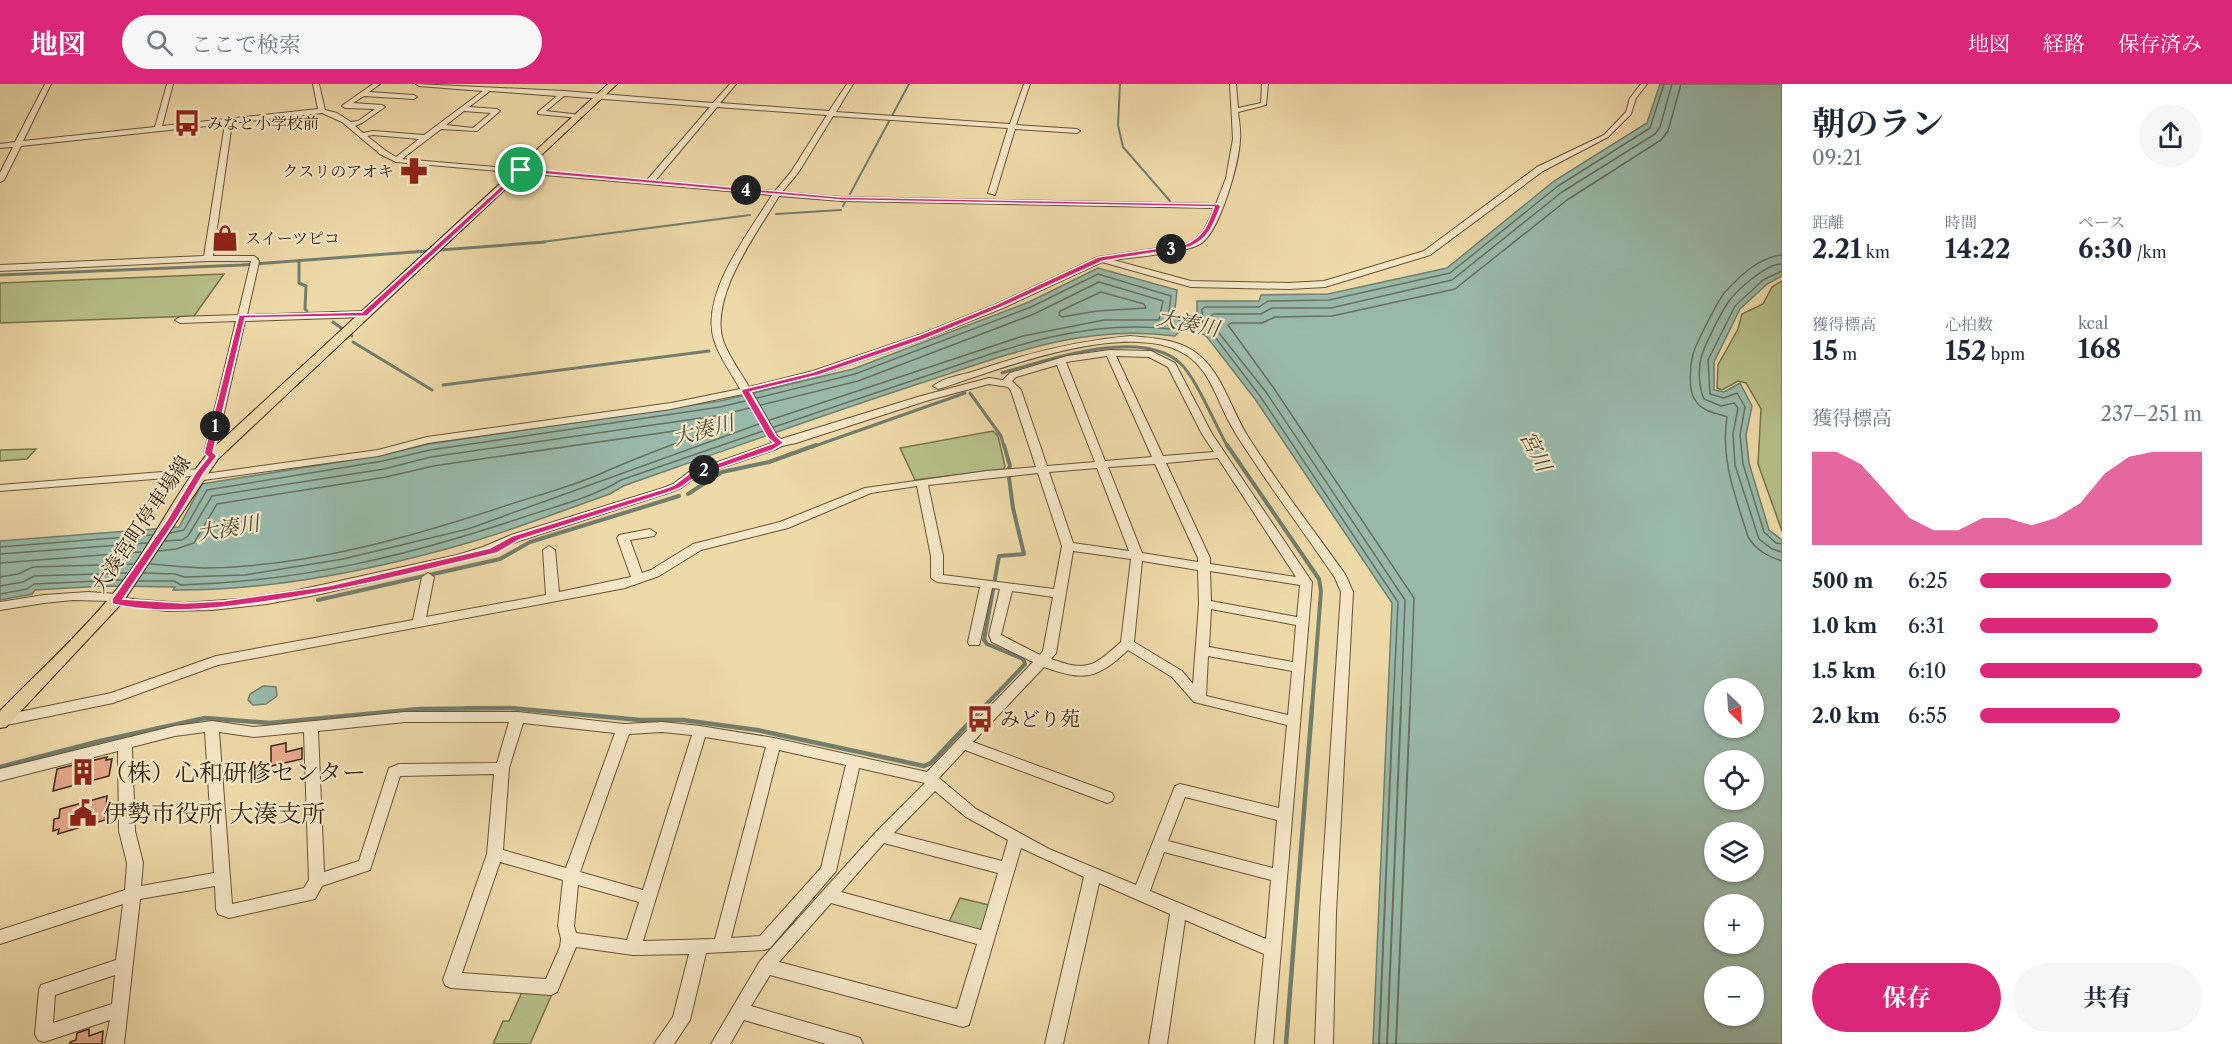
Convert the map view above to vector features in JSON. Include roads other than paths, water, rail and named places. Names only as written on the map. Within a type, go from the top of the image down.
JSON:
[{"type":"main road","name":"大湊宮町停車場線","points":[[1,722],[118,599],[172,520],[198,475],[213,456],[613,84]]},
{"type":"street","points":[[0,180],[48,84]]},
{"type":"street","points":[[158,128],[170,84]]},
{"type":"street","points":[[316,84],[322,111]]},
{"type":"street","points":[[333,113],[376,84]]},
{"type":"street","points":[[419,84],[1077,131]]},
{"type":"street","points":[[396,160],[494,84]]},
{"type":"street","points":[[650,182],[733,84]]},
{"type":"street","points":[[776,440],[719,342],[716,310],[729,274],[777,193],[794,173],[850,84]]},
{"type":"street","points":[[992,192],[1027,84]]},
{"type":"street","points":[[0,488],[198,475],[378,453],[427,440],[671,406],[746,391],[816,373],[922,337],[1000,306],[1101,259],[1166,250],[1200,241],[1210,228],[1230,178],[1237,139],[1233,84]]},
{"type":"street","points":[[1235,111],[1264,104],[1265,84]]},
{"type":"street","points":[[1101,259],[1191,284],[1289,286],[1332,282],[1415,257],[1438,245],[1540,169],[1606,136],[1629,113],[1633,98],[1644,84]]},
{"type":"street","points":[[570,87],[540,113],[579,116]]},
{"type":"street","points":[[363,94],[414,97]]},
{"type":"street","points":[[480,96],[521,99]]},
{"type":"street","points":[[347,105],[382,108],[360,122],[350,125]]},
{"type":"street","points":[[439,127],[475,130],[496,111],[463,108]]},
{"type":"street","points":[[0,146],[322,111],[333,113],[378,151],[396,160],[866,200],[1218,206]]},
{"type":"street","points":[[208,258],[229,120]]},
{"type":"street","points":[[361,135],[374,133],[425,137]]},
{"type":"street","points":[[0,268],[250,258],[254,265],[209,453],[213,456]]},
{"type":"street","points":[[180,320],[242,316],[364,314]]},
{"type":"street","points":[[871,414],[900,400],[976,373],[1076,345],[1129,340],[1161,342],[1184,350],[1207,368],[1239,431],[1345,584],[1328,913],[1324,1044]]},
{"type":"street","points":[[1110,353],[1204,558],[1206,567],[1205,604],[1199,699]]},
{"type":"street","points":[[720,1044],[766,966],[827,895],[1049,653],[1068,546],[1011,386],[1013,375],[1061,362],[1110,353],[1151,354],[1172,365],[1207,434],[1306,582],[1264,1044]]},
{"type":"street","points":[[996,585],[995,635],[997,639],[1042,661],[1057,667],[1088,672],[1097,669],[1127,644],[1137,556],[1061,362]]},
{"type":"street","points":[[776,440],[792,441],[871,414],[989,381],[1011,386]]},
{"type":"street","points":[[0,606],[59,597],[118,599],[183,607],[257,600],[328,589],[493,550],[515,538],[667,490],[677,486],[693,474],[770,448],[776,440]]},
{"type":"street","points":[[1,722],[113,698],[216,661],[553,599],[638,580],[661,570],[697,547],[784,525],[870,490],[1001,473],[1221,455]]},
{"type":"street","points":[[922,482],[937,556],[937,578],[1059,594]]},
{"type":"street","points":[[638,580],[623,538],[650,533]]},
{"type":"street","points":[[1068,546],[1306,582]]},
{"type":"street","points":[[549,550],[553,599]]},
{"type":"street","points":[[418,624],[428,577]]},
{"type":"street","points":[[974,642],[996,585]]},
{"type":"street","points":[[1205,604],[1303,622]]},
{"type":"street","points":[[1127,644],[1177,674],[1199,699],[1294,722]]},
{"type":"street","points":[[1201,650],[1299,668]]},
{"type":"street","points":[[0,775],[174,731],[212,726],[254,732],[405,717],[518,717],[624,729],[662,727],[700,731],[774,743],[932,780],[971,813],[1044,853],[1271,949]]},
{"type":"street","points":[[518,717],[502,768],[495,854],[451,980],[551,987],[570,939],[566,926],[572,875],[624,729]]},
{"type":"street","points":[[212,726],[224,909],[229,911],[309,894],[317,881],[310,728]]},
{"type":"street","points":[[633,948],[700,731]]},
{"type":"street","points":[[721,946],[774,743]]},
{"type":"street","points":[[114,1044],[135,863],[126,831],[124,744]]},
{"type":"street","points":[[964,744],[1107,797]]},
{"type":"street","points":[[764,943],[828,871],[854,760]]},
{"type":"street","points":[[317,881],[365,865],[394,772],[399,770],[502,768]]},
{"type":"street","points":[[1141,893],[1180,790],[1286,816]]},
{"type":"street","points":[[881,836],[1007,868]]},
{"type":"street","points":[[766,966],[963,1019],[1016,838]]},
{"type":"street","points":[[1160,845],[1280,876]]},
{"type":"street","points":[[495,854],[647,898]]},
{"type":"street","points":[[1054,1044],[1093,874]]},
{"type":"street","points":[[0,937],[133,894],[222,878]]},
{"type":"street","points":[[827,895],[987,939]]},
{"type":"street","points":[[1158,1044],[1179,910]]},
{"type":"street","points":[[570,939],[633,948],[764,943],[782,947]]},
{"type":"street","points":[[663,1044],[681,1020],[699,947]]},
{"type":"street","points":[[119,1009],[44,1034],[47,990],[124,965]]},
{"type":"street","points":[[740,1011],[848,1043]]},
{"type":"water","points":[[1660,84],[1782,84],[1782,276],[1767,284],[1740,309],[1714,362],[1714,390],[1724,392],[1740,383],[1752,406],[1746,435],[1749,463],[1769,530],[1782,540],[1782,1044],[1373,1044],[1392,603],[1255,399],[1207,337],[1197,330],[1180,331],[1175,336],[1141,333],[1076,338],[1013,353],[767,435],[623,486],[610,494],[506,531],[435,552],[361,570],[249,587],[173,590],[175,587],[104,586],[35,590],[32,594],[0,600],[0,541],[179,527],[202,484],[382,455],[429,444],[720,401],[853,369],[1029,302],[1098,268],[1177,290],[1174,318],[1186,323],[1197,322],[1197,301],[1259,301],[1261,295],[1328,294],[1447,268],[1554,181],[1647,123]]},
{"type":"water","points":[[263,686],[276,687],[277,696],[266,704],[253,705],[248,700],[250,694]]},
{"type":"waterway","points":[[850,194],[909,84]]},
{"type":"waterway","points":[[1120,84],[1118,125],[1123,147],[1170,201]]},
{"type":"waterway","points":[[843,206],[845,202]]},
{"type":"waterway","points":[[776,214],[841,210]]},
{"type":"waterway","points":[[537,243],[750,215]]},
{"type":"waterway","points":[[537,243],[545,242]]},
{"type":"waterway","points":[[0,275],[242,265],[537,243]]},
{"type":"waterway","points":[[299,261],[299,283],[306,286],[305,309],[307,311]]},
{"type":"waterway","points":[[333,322],[352,336]]},
{"type":"waterway","points":[[353,342],[432,390]]},
{"type":"waterway","points":[[1002,373],[1093,350],[1118,347],[1142,348],[1163,353],[1180,363],[1186,370],[1228,447]]},
{"type":"waterway","points":[[443,385],[709,351]]},
{"type":"waterway","points":[[812,447],[965,393]]},
{"type":"waterway","points":[[970,393],[1001,436],[1004,447]]},
{"type":"waterway","points":[[688,494],[722,472],[769,462],[816,445]]},
{"type":"waterway","points":[[983,708],[1025,664],[1023,659],[987,644],[984,640],[999,556],[1024,554],[1013,508],[1008,470],[1010,466],[1004,445]]},
{"type":"waterway","points":[[1227,445],[1319,579],[1321,591],[1312,708]]},
{"type":"waterway","points":[[318,600],[500,559],[530,542],[679,496]]},
{"type":"waterway","points":[[510,708],[640,720],[683,720],[757,730],[924,766],[931,763],[984,707]]},
{"type":"waterway","points":[[1286,1044],[1312,707]]},
{"type":"waterway","points":[[466,708],[510,708]]},
{"type":"waterway","points":[[0,767],[100,741],[205,718],[270,723],[420,709],[510,708]]},
{"type":"waterway","points":[[510,708],[515,708]]},
{"type":"place","name":"みなと小学校前","points":[[187,123]]},
{"type":"place","name":"クスリのアオキ","points":[[414,171]]},
{"type":"place","name":"スイーツピコ","points":[[225,238]]},
{"type":"place","name":"みどり苑","points":[[980,719]]},
{"type":"place","name":"（株）心和研修センター","points":[[83,772]]},
{"type":"place","name":"伊勢市役所 大湊支所","points":[[83,813]]},
{"type":"water label","name":"大湊川","points":[[1188,323]]},
{"type":"water label","name":"大湊川","points":[[703,430]]},
{"type":"water label","name":"宮川","points":[[1536,451]]},
{"type":"water label","name":"大湊川","points":[[228,528]]}]
